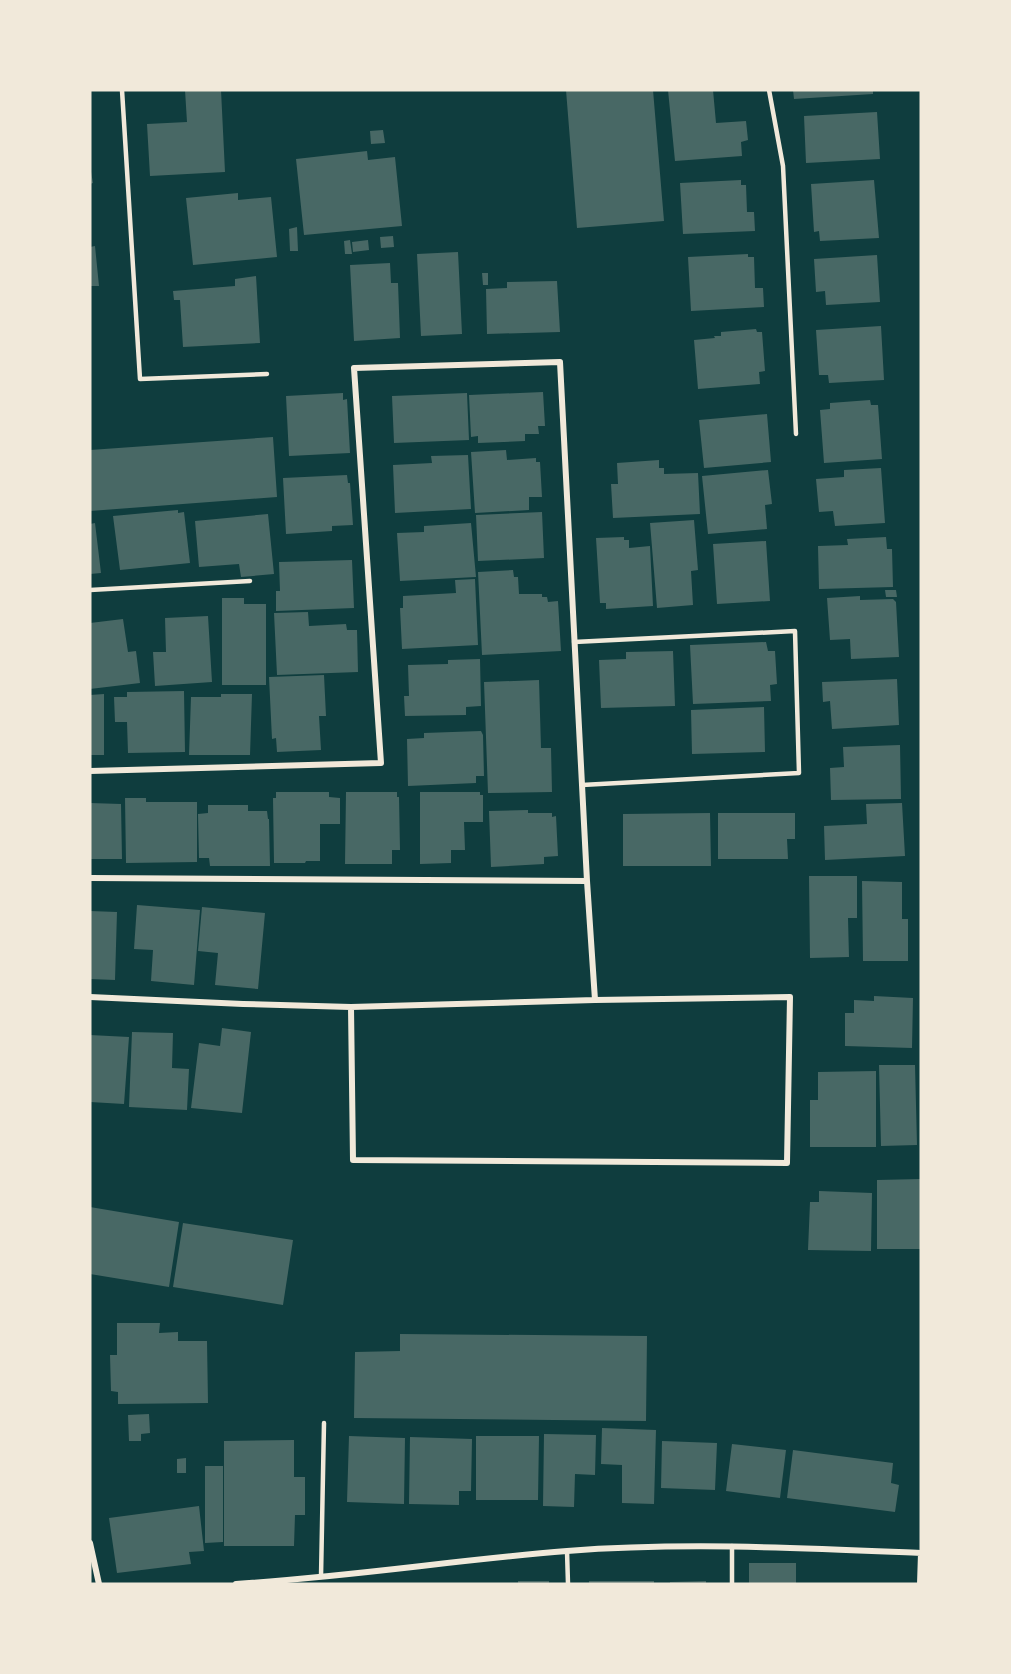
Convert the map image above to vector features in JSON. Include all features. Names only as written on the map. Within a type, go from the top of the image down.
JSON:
[{"type":"street","points":[[90,771],[381,763],[354,368],[560,362],[595,1000]]},
{"type":"street","points":[[90,878],[587,881]]},
{"type":"street","points":[[90,997],[351,1007],[790,997],[788,1163],[352,1160],[351,1007]]},
{"type":"street","points":[[90,1543],[99,1584]]},
{"type":"street","points":[[236,1584],[306,1582],[321,1577],[567,1551],[732,1546],[921,1553],[920,1584]]},
{"type":"lane","points":[[122,90],[140,379],[267,374]]},
{"type":"lane","points":[[769,90],[783,166],[796,434]]},
{"type":"lane","points":[[90,590],[250,581]]},
{"type":"lane","points":[[574,642],[795,631],[799,773],[582,785]]},
{"type":"lane","points":[[321,1577],[324,1423]]},
{"type":"lane","points":[[732,1546],[732,1584]]},
{"type":"lane","points":[[567,1551],[568,1584]]},
{"type":"building","points":[[185,90],[221,90],[225,172],[150,176],[147,124],[187,122]]},
{"type":"building","points":[[566,90],[653,90],[664,221],[577,228]]},
{"type":"building","points":[[668,90],[713,90],[716,123],[746,121],[748,140],[741,142],[742,156],[675,161]]},
{"type":"building","points":[[793,90],[873,90],[873,94],[794,99]]},
{"type":"building","points":[[877,112],[880,159],[806,163],[804,116]]},
{"type":"building","points":[[383,130],[385,143],[371,144],[370,131]]},
{"type":"building","points":[[367,151],[368,160],[395,157],[402,226],[304,235],[296,159]]},
{"type":"building","points":[[90,166],[93,183],[90,184]]},
{"type":"building","points":[[741,180],[741,185],[746,185],[747,212],[754,212],[755,231],[683,234],[680,183]]},
{"type":"building","points":[[874,180],[879,238],[820,241],[819,231],[814,232],[811,184]]},
{"type":"building","points":[[238,193],[238,200],[271,197],[277,257],[193,265],[186,198]]},
{"type":"building","points":[[297,227],[298,251],[290,251],[289,229]]},
{"type":"building","points":[[393,236],[394,247],[381,248],[380,237]]},
{"type":"building","points":[[350,240],[352,254],[345,254],[344,241]]},
{"type":"building","points":[[368,240],[369,250],[353,252],[352,242]]},
{"type":"building","points":[[95,246],[99,286],[90,286],[90,247]]},
{"type":"building","points":[[458,252],[462,334],[421,336],[417,254]]},
{"type":"building","points":[[748,254],[748,257],[754,257],[755,288],[763,288],[764,307],[691,311],[688,257]]},
{"type":"building","points":[[877,255],[880,302],[826,305],[825,291],[816,292],[814,259]]},
{"type":"building","points":[[390,263],[391,283],[398,283],[400,338],[354,341],[350,265]]},
{"type":"building","points":[[482,273],[488,273],[488,285],[483,285]]},
{"type":"building","points":[[256,276],[260,343],[183,347],[180,300],[174,300],[173,291],[235,286],[235,279]]},
{"type":"building","points":[[557,281],[560,332],[487,334],[486,289],[507,288],[507,282]]},
{"type":"building","points":[[881,326],[884,380],[829,383],[828,375],[819,375],[816,330]]},
{"type":"building","points":[[756,329],[757,332],[762,332],[765,371],[759,372],[760,384],[698,389],[694,340],[715,338],[714,336],[721,336],[721,332]]},
{"type":"building","points":[[543,392],[545,426],[538,426],[539,434],[525,434],[525,441],[478,443],[478,436],[471,437],[469,395]]},
{"type":"building","points":[[343,393],[343,400],[347,399],[350,453],[289,456],[286,396]]},
{"type":"building","points":[[467,393],[469,440],[394,443],[392,396]]},
{"type":"building","points":[[870,400],[871,405],[878,405],[882,459],[824,463],[820,410],[830,409],[830,403]]},
{"type":"building","points":[[767,414],[771,462],[704,468],[699,420]]},
{"type":"building","points":[[273,437],[277,497],[90,511],[90,450]]},
{"type":"building","points":[[506,450],[507,460],[536,458],[536,462],[540,462],[542,497],[529,497],[529,510],[475,513],[471,452]]},
{"type":"building","points":[[468,455],[471,509],[395,513],[393,465],[432,463],[431,456]]},
{"type":"building","points":[[659,460],[659,468],[664,468],[664,474],[698,473],[700,514],[613,518],[611,484],[618,484],[617,463]]},
{"type":"building","points":[[881,468],[885,523],[835,526],[833,511],[819,512],[816,479],[844,477],[844,470]]},
{"type":"building","points":[[768,470],[772,504],[765,505],[767,529],[708,534],[702,476]]},
{"type":"building","points":[[347,475],[348,483],[350,483],[353,525],[332,526],[332,531],[286,534],[283,478]]},
{"type":"building","points":[[178,510],[178,513],[184,512],[190,563],[120,570],[113,516]]},
{"type":"building","points":[[542,512],[544,558],[478,561],[476,515]]},
{"type":"building","points":[[268,514],[274,574],[241,577],[239,564],[199,567],[195,521]]},
{"type":"building","points":[[694,520],[698,570],[691,571],[693,605],[657,608],[650,523]]},
{"type":"building","points":[[95,523],[101,573],[90,574],[90,524]]},
{"type":"building","points":[[471,523],[476,577],[400,581],[397,533],[424,532],[424,526]]},
{"type":"building","points":[[624,537],[624,540],[629,540],[629,548],[650,546],[653,606],[606,609],[606,603],[600,603],[596,538]]},
{"type":"building","points":[[886,537],[887,549],[892,549],[893,587],[819,589],[818,546],[848,545],[847,539]]},
{"type":"building","points":[[766,541],[770,601],[717,604],[713,544]]},
{"type":"building","points":[[352,560],[354,608],[276,611],[276,591],[280,591],[279,562]]},
{"type":"building","points":[[513,570],[514,577],[518,577],[519,594],[542,594],[542,597],[547,597],[548,602],[558,601],[561,651],[482,655],[478,572]]},
{"type":"building","points":[[475,579],[478,645],[402,649],[400,608],[403,608],[403,596],[456,593],[455,580]]},
{"type":"building","points":[[885,590],[896,590],[897,597],[886,597]]},
{"type":"building","points":[[860,596],[860,600],[893,599],[896,602],[899,657],[851,659],[850,639],[830,640],[827,598]]},
{"type":"building","points":[[222,598],[244,598],[244,604],[266,604],[266,685],[222,685]]},
{"type":"building","points":[[308,612],[309,626],[346,624],[347,630],[357,630],[358,672],[277,675],[274,613]]},
{"type":"building","points":[[208,616],[212,682],[155,686],[153,652],[166,652],[165,618]]},
{"type":"building","points":[[123,619],[128,652],[136,651],[140,683],[90,689],[90,623]]},
{"type":"building","points":[[766,642],[768,651],[775,651],[777,684],[770,685],[771,701],[693,704],[690,645]]},
{"type":"building","points":[[673,651],[675,706],[601,708],[599,660],[626,659],[626,652]]},
{"type":"building","points":[[480,659],[481,706],[466,707],[466,715],[405,716],[404,696],[409,696],[408,665],[448,664],[448,660]]},
{"type":"building","points":[[324,675],[326,716],[319,716],[321,750],[277,752],[276,738],[272,739],[269,677]]},
{"type":"building","points":[[897,679],[899,725],[832,729],[830,701],[823,702],[822,682]]},
{"type":"building","points":[[539,680],[541,748],[551,748],[552,792],[488,793],[484,682]]},
{"type":"building","points":[[184,691],[185,752],[128,753],[127,722],[115,722],[114,697],[127,697],[127,692]]},
{"type":"building","points":[[104,694],[104,755],[90,755],[90,695]]},
{"type":"building","points":[[221,694],[252,694],[250,755],[189,755],[191,697],[221,697]]},
{"type":"building","points":[[764,707],[765,752],[692,754],[691,710]]},
{"type":"building","points":[[481,731],[484,776],[476,776],[476,783],[408,786],[407,739],[424,738],[424,733]]},
{"type":"building","points":[[900,745],[901,799],[831,800],[830,768],[844,767],[843,747]]},
{"type":"building","points":[[276,792],[329,792],[329,797],[340,798],[340,824],[320,824],[320,861],[274,863],[273,798],[276,798]]},
{"type":"building","points":[[346,792],[397,792],[400,850],[392,850],[392,864],[345,864]]},
{"type":"building","points":[[420,792],[480,792],[480,795],[483,795],[483,822],[464,822],[465,850],[451,850],[451,863],[420,864]]},
{"type":"building","points":[[125,798],[146,798],[146,802],[197,802],[197,862],[126,863]]},
{"type":"building","points":[[90,803],[121,804],[122,859],[90,859]]},
{"type":"building","points":[[902,803],[905,856],[825,860],[824,826],[867,824],[866,804]]},
{"type":"building","points":[[208,805],[248,805],[248,811],[267,811],[270,866],[210,866],[209,858],[199,858],[198,814],[208,813]]},
{"type":"building","points":[[528,810],[528,813],[552,813],[552,817],[556,816],[558,856],[544,857],[544,864],[491,867],[489,811]]},
{"type":"building","points":[[710,813],[711,866],[623,866],[623,814]]},
{"type":"building","points":[[718,813],[795,813],[795,839],[787,839],[788,859],[718,859]]},
{"type":"building","points":[[809,876],[857,876],[857,918],[848,918],[849,957],[810,958]]},
{"type":"building","points":[[862,881],[902,882],[902,919],[908,919],[908,961],[863,961]]},
{"type":"building","points":[[137,905],[200,910],[194,985],[151,981],[153,950],[134,949]]},
{"type":"building","points":[[202,907],[265,913],[258,989],[215,985],[218,953],[198,951]]},
{"type":"building","points":[[90,911],[117,912],[115,980],[90,979]]},
{"type":"building","points":[[874,996],[913,998],[912,1048],[845,1046],[845,1013],[854,1013],[854,1000],[874,1001]]},
{"type":"building","points":[[222,1028],[251,1032],[242,1113],[191,1108],[199,1043],[220,1046]]},
{"type":"building","points":[[132,1032],[173,1033],[172,1068],[189,1069],[187,1110],[129,1107]]},
{"type":"building","points":[[90,1035],[129,1037],[124,1104],[90,1102]]},
{"type":"building","points":[[879,1065],[915,1065],[917,1145],[881,1146]]},
{"type":"building","points":[[876,1071],[876,1147],[810,1147],[810,1100],[818,1100],[818,1072]]},
{"type":"building","points":[[921,1179],[921,1249],[877,1249],[877,1180]]},
{"type":"building","points":[[819,1191],[872,1193],[871,1251],[808,1250],[810,1202],[819,1202]]},
{"type":"building","points":[[90,1207],[179,1222],[169,1287],[90,1274]]},
{"type":"building","points":[[183,1223],[293,1240],[283,1305],[173,1287]]},
{"type":"building","points":[[117,1323],[160,1323],[159,1333],[178,1332],[178,1341],[207,1341],[208,1403],[118,1404],[118,1392],[111,1391],[110,1355],[117,1355]]},
{"type":"building","points":[[400,1334],[647,1336],[646,1421],[354,1418],[355,1352],[400,1351]]},
{"type":"building","points":[[149,1414],[150,1433],[141,1434],[141,1441],[129,1441],[128,1415]]},
{"type":"building","points":[[602,1428],[656,1430],[654,1504],[622,1503],[622,1465],[601,1464]]},
{"type":"building","points":[[544,1434],[596,1435],[595,1475],[575,1474],[574,1507],[543,1506]]},
{"type":"building","points":[[349,1436],[405,1438],[404,1504],[347,1502]]},
{"type":"building","points":[[476,1436],[539,1436],[538,1500],[476,1500]]},
{"type":"building","points":[[410,1437],[472,1439],[471,1491],[459,1491],[459,1505],[409,1504]]},
{"type":"building","points":[[294,1440],[294,1477],[305,1477],[305,1515],[295,1515],[294,1546],[224,1546],[224,1441]]},
{"type":"building","points":[[662,1441],[717,1443],[715,1490],[661,1488]]},
{"type":"building","points":[[732,1444],[786,1450],[780,1498],[726,1491]]},
{"type":"building","points":[[793,1450],[893,1463],[891,1483],[899,1485],[895,1512],[787,1498]]},
{"type":"building","points":[[186,1458],[186,1473],[177,1473],[177,1459]]},
{"type":"building","points":[[205,1466],[223,1466],[223,1542],[205,1543]]},
{"type":"building","points":[[199,1506],[204,1551],[189,1552],[191,1564],[117,1573],[109,1518]]},
{"type":"building","points":[[749,1563],[796,1563],[796,1584],[749,1584]]},
{"type":"building","points":[[518,1581],[549,1581],[549,1584],[518,1584]]},
{"type":"building","points":[[589,1581],[654,1581],[654,1584],[589,1584]]},
{"type":"building","points":[[706,1581],[706,1584],[670,1584],[670,1582]]}]
